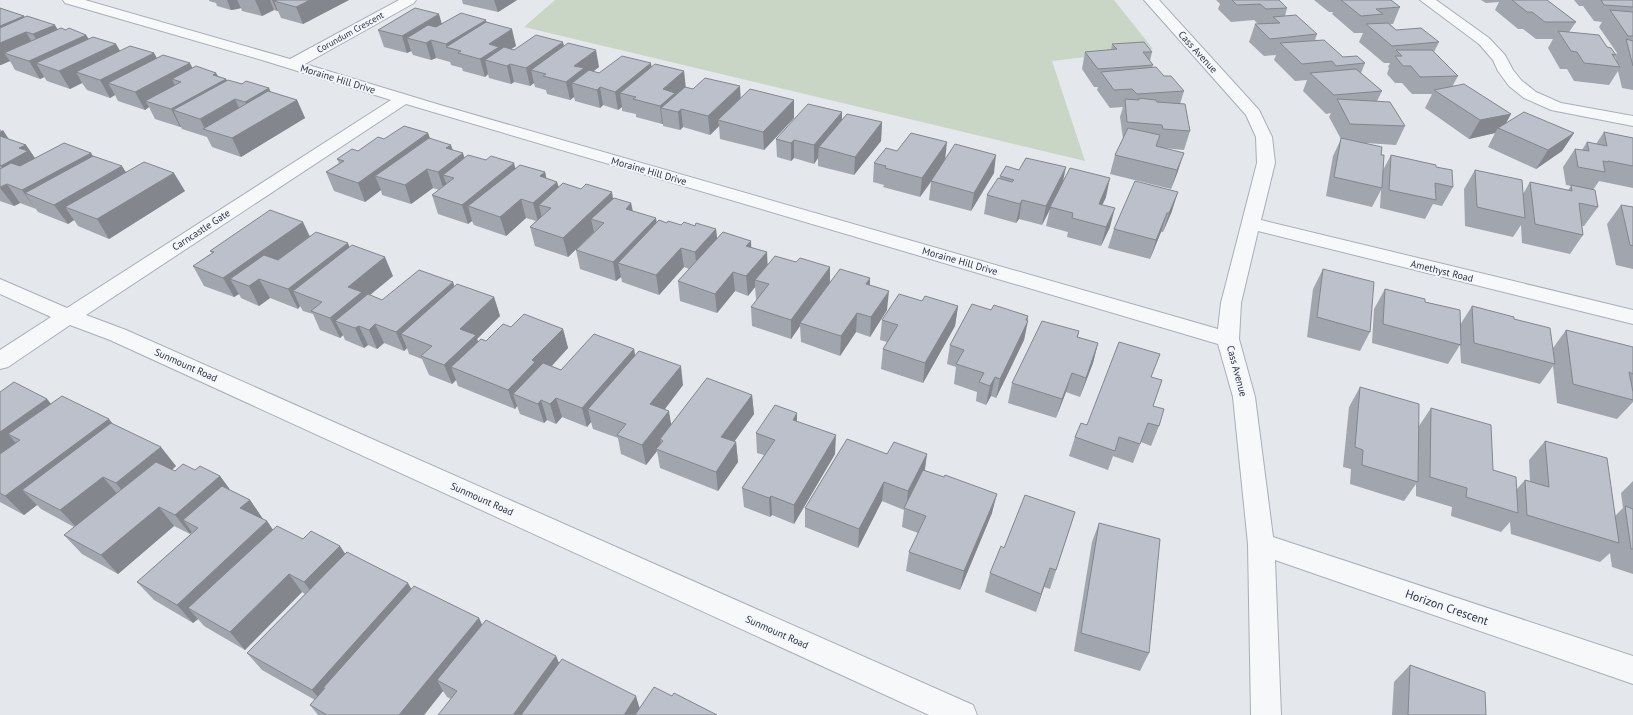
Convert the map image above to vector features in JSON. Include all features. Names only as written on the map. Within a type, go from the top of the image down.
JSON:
[{"type":"street","name":"Moraine Hill Drive","points":[[70,0],[403,99],[1228,339]]},
{"type":"street","name":"Corundum Crescent","points":[[291,65],[409,0]]},
{"type":"street","name":"Cass Avenue","points":[[1151,0],[1253,113],[1264,137],[1266,163],[1232,303],[1228,339],[1244,397],[1261,544],[1266,715]]},
{"type":"street","points":[[1427,0],[1484,41],[1500,58],[1515,83],[1530,95],[1557,107],[1633,121]]},
{"type":"street","name":"Carncastle Gate","points":[[0,361],[403,99]]},
{"type":"street","name":"Amethyst Road","points":[[1252,224],[1633,317]]},
{"type":"street","name":"Sunmount Road","points":[[0,286],[68,317],[118,335],[962,715]]},
{"type":"street","name":"Horizon Crescent","points":[[1261,544],[1633,670]]},
{"type":"green space","points":[[555,0],[1114,0],[1153,49],[1052,61],[1085,161],[524,27]]},
{"type":"building","points":[[310,0],[296,7],[274,1]]},
{"type":"building","points":[[1232,0],[1279,0],[1287,8],[1266,9],[1260,4],[1237,5]]},
{"type":"building","points":[[1341,0],[1391,0],[1400,7],[1376,9],[1383,14],[1361,16]]},
{"type":"building","points":[[1512,0],[1547,0],[1576,22],[1545,22],[1532,12],[1527,12]]},
{"type":"building","points":[[1601,0],[1633,0],[1633,7],[1604,5]]},
{"type":"building","points":[[0,8],[24,16],[0,26]]},
{"type":"building","points":[[415,8],[439,14],[402,36],[378,30]]},
{"type":"building","points":[[1610,10],[1633,12],[1633,36],[1628,36]]},
{"type":"building","points":[[461,13],[486,20],[446,44],[431,40],[426,43],[407,38],[428,25],[436,27]]},
{"type":"building","points":[[1296,15],[1317,34],[1270,39],[1255,24],[1280,23],[1273,17]]},
{"type":"building","points":[[27,16],[55,25],[33,34],[26,32],[0,43],[0,28]]},
{"type":"building","points":[[486,22],[512,29],[489,44],[499,47],[480,59],[458,53],[461,51],[446,47]]},
{"type":"building","points":[[1388,23],[1396,30],[1421,28],[1439,42],[1392,46],[1366,24]]},
{"type":"building","points":[[61,28],[66,30],[69,28],[86,35],[29,61],[4,53]]},
{"type":"building","points":[[1558,31],[1599,35],[1607,47],[1611,48],[1616,55],[1612,54],[1620,67],[1584,63],[1577,52],[1571,51]]},
{"type":"building","points":[[536,35],[563,42],[526,68],[510,64],[507,66],[485,60],[504,47],[514,50]]},
{"type":"building","points":[[93,37],[116,44],[59,71],[36,63]]},
{"type":"building","points":[[1626,39],[1633,41],[1633,66]]},
{"type":"building","points":[[1324,40],[1343,57],[1357,56],[1365,63],[1336,66],[1332,61],[1302,64],[1280,43]]},
{"type":"building","points":[[1144,42],[1152,52],[1143,52],[1153,65],[1098,69],[1085,52],[1117,49],[1112,44]]},
{"type":"building","points":[[568,43],[596,50],[574,66],[584,68],[566,82],[543,76],[546,74],[531,70]]},
{"type":"building","points":[[130,46],[154,53],[100,80],[76,72]]},
{"type":"building","points":[[1396,50],[1432,50],[1458,76],[1420,77],[1411,66],[1403,66],[1395,56],[1402,56]]},
{"type":"building","points":[[163,55],[190,63],[135,92],[108,83]]},
{"type":"building","points":[[622,56],[651,63],[615,92],[600,87],[597,90],[572,83],[589,70],[599,73]]},
{"type":"building","points":[[655,64],[684,71],[663,89],[675,93],[660,106],[633,99],[636,97],[620,93]]},
{"type":"building","points":[[196,66],[216,73],[213,75],[226,79],[171,109],[145,101],[181,82],[172,79]]},
{"type":"building","points":[[1156,67],[1164,76],[1171,76],[1184,91],[1137,94],[1132,89],[1114,90],[1101,72]]},
{"type":"building","points":[[1356,69],[1382,91],[1334,95],[1310,73]]},
{"type":"building","points":[[705,78],[740,86],[708,116],[681,109],[678,112],[661,108],[685,87],[693,89]]},
{"type":"building","points":[[228,80],[242,84],[246,81],[269,88],[245,102],[235,99],[200,119],[173,110]]},
{"type":"building","points":[[1464,84],[1511,114],[1480,120],[1434,90]]},
{"type":"building","points":[[750,89],[794,100],[763,132],[718,120]]},
{"type":"building","points":[[268,91],[297,100],[232,138],[203,129]]},
{"type":"building","points":[[1139,98],[1156,100],[1157,102],[1185,104],[1190,131],[1163,129],[1162,125],[1127,122],[1125,99],[1139,100]]},
{"type":"building","points":[[1337,99],[1390,102],[1405,126],[1350,124]]},
{"type":"building","points":[[808,104],[842,112],[814,145],[794,140],[791,143],[776,139]]},
{"type":"building","points":[[1524,112],[1574,133],[1548,150],[1498,128]]},
{"type":"building","points":[[847,114],[882,122],[855,157],[819,147]]},
{"type":"building","points":[[404,126],[428,133],[358,183],[326,172],[344,161],[337,159],[352,149],[358,151],[378,137],[384,139]]},
{"type":"building","points":[[1128,128],[1160,135],[1156,146],[1184,153],[1177,170],[1115,155]]},
{"type":"building","points":[[1604,132],[1633,138],[1633,166],[1603,161],[1605,172],[1578,167],[1575,149],[1589,151],[1587,142],[1607,146]]},
{"type":"building","points":[[911,133],[947,142],[922,178],[885,168],[886,166],[874,163],[886,148],[897,151]]},
{"type":"building","points":[[0,136],[26,145],[19,148],[28,151],[1,166]]},
{"type":"building","points":[[429,138],[451,145],[446,148],[463,153],[438,172],[427,169],[405,185],[375,176]]},
{"type":"building","points":[[1341,138],[1382,147],[1381,155],[1384,155],[1382,188],[1334,177]]},
{"type":"building","points":[[64,143],[91,153],[22,190],[7,184],[0,187],[0,169],[11,163],[20,166]]},
{"type":"building","points":[[955,144],[996,155],[974,193],[931,181]]},
{"type":"building","points":[[468,155],[486,160],[491,156],[514,163],[462,205],[432,195],[454,178],[443,175]]},
{"type":"building","points":[[1391,155],[1452,170],[1453,187],[1435,183],[1436,200],[1389,190]]},
{"type":"building","points":[[93,156],[122,166],[54,205],[25,193]]},
{"type":"building","points":[[1026,158],[1066,167],[1046,206],[1022,200],[1020,204],[987,195],[998,178],[1012,182],[1014,180],[1000,176],[1006,166],[1019,170]]},
{"type":"building","points":[[144,162],[174,173],[97,219],[65,207]]},
{"type":"building","points":[[520,165],[545,172],[540,176],[557,182],[533,203],[521,199],[500,217],[468,206]]},
{"type":"building","points":[[1070,168],[1110,178],[1099,204],[1115,208],[1106,227],[1072,218],[1073,213],[1050,207]]},
{"type":"building","points":[[1475,170],[1522,180],[1525,218],[1477,207]]},
{"type":"building","points":[[1135,181],[1178,192],[1169,213],[1167,213],[1156,240],[1114,229]]},
{"type":"building","points":[[1530,182],[1572,191],[1571,185],[1595,190],[1598,207],[1579,203],[1583,235],[1535,224]]},
{"type":"building","points":[[563,183],[581,189],[586,184],[612,192],[563,238],[530,227],[551,208],[539,205]]},
{"type":"building","points":[[614,198],[631,203],[626,209],[656,218],[613,262],[576,250],[604,223],[591,219]]},
{"type":"building","points":[[1621,205],[1633,207],[1633,246],[1630,245]]},
{"type":"building","points":[[270,210],[303,222],[223,278],[193,266],[214,252],[210,251]]},
{"type":"building","points":[[659,220],[681,225],[684,222],[695,226],[696,223],[716,229],[695,252],[681,248],[656,275],[618,263]]},
{"type":"building","points":[[316,232],[348,243],[288,289],[259,279],[249,286],[230,279],[264,255],[278,260]]},
{"type":"building","points":[[723,232],[751,241],[746,246],[767,252],[746,276],[733,272],[715,294],[678,281]]},
{"type":"building","points":[[352,245],[385,257],[348,287],[362,292],[330,318],[311,311],[322,302],[293,291]]},
{"type":"building","points":[[775,256],[796,262],[800,258],[830,267],[791,320],[751,307],[769,284],[755,280]]},
{"type":"building","points":[[840,269],[870,278],[866,284],[889,291],[871,317],[857,313],[841,336],[800,323]]},
{"type":"building","points":[[1323,269],[1374,282],[1370,332],[1317,317]]},
{"type":"building","points":[[419,270],[453,282],[396,332],[375,324],[369,330],[359,326],[355,328],[335,321],[368,294],[382,300]]},
{"type":"building","points":[[457,284],[494,297],[460,329],[476,335],[444,365],[421,356],[432,346],[401,334]]},
{"type":"building","points":[[1385,289],[1425,299],[1425,302],[1460,310],[1461,345],[1383,324]]},
{"type":"building","points":[[899,294],[922,301],[925,296],[958,306],[925,363],[883,349],[898,325],[882,320]]},
{"type":"building","points":[[972,304],[991,310],[994,305],[1028,316],[1026,320],[1028,321],[1000,379],[995,377],[990,386],[979,382],[984,373],[956,364],[964,350],[950,345]]},
{"type":"building","points":[[1472,306],[1550,328],[1555,364],[1474,343]]},
{"type":"building","points":[[524,314],[563,329],[532,360],[535,362],[508,390],[451,367],[481,339],[486,341],[503,324],[511,327]]},
{"type":"building","points":[[1042,321],[1079,331],[1077,337],[1098,343],[1086,378],[1072,373],[1062,399],[1012,383]]},
{"type":"building","points":[[1566,330],[1633,347],[1633,374],[1629,372],[1633,400],[1573,384]]},
{"type":"building","points":[[594,334],[634,349],[582,408],[556,398],[550,404],[541,400],[538,404],[513,394],[543,363],[561,370]]},
{"type":"building","points":[[1119,342],[1160,354],[1151,377],[1162,380],[1153,406],[1164,409],[1159,426],[1148,423],[1140,444],[1119,437],[1115,451],[1075,437],[1081,423],[1087,425]]},
{"type":"building","points":[[639,351],[681,366],[650,404],[669,411],[642,445],[617,435],[626,424],[588,409]]},
{"type":"building","points":[[707,378],[752,395],[721,437],[736,442],[716,472],[656,449],[663,441],[660,439]]},
{"type":"building","points":[[14,382],[47,399],[0,432],[0,392]]},
{"type":"building","points":[[1360,387],[1419,404],[1418,482],[1362,465],[1363,450],[1355,447]]},
{"type":"building","points":[[62,396],[109,419],[5,496],[0,493],[0,454],[20,440],[8,434]]},
{"type":"building","points":[[775,405],[797,413],[793,420],[836,435],[794,505],[771,496],[769,498],[742,488],[775,440],[756,433]]},
{"type":"building","points":[[1431,408],[1491,425],[1493,470],[1516,477],[1518,513],[1466,497],[1467,488],[1430,477]]},
{"type":"building","points":[[111,423],[161,447],[116,483],[103,477],[60,510],[22,490]]},
{"type":"building","points":[[847,439],[887,454],[894,442],[927,454],[908,491],[884,482],[859,529],[805,508]]},
{"type":"building","points":[[1545,441],[1607,458],[1619,543],[1527,515],[1525,480],[1549,487]]},
{"type":"building","points":[[156,462],[175,471],[183,464],[195,470],[200,466],[220,476],[175,515],[159,507],[101,555],[64,535]]},
{"type":"building","points":[[923,470],[944,477],[945,475],[997,494],[964,571],[909,552],[926,516],[904,508]]},
{"type":"building","points":[[222,486],[250,500],[240,508],[267,521],[177,605],[137,582],[198,528],[183,520]]},
{"type":"building","points":[[1025,495],[1075,512],[1056,570],[1050,568],[1041,594],[990,573],[1001,546],[1004,548]]},
{"type":"building","points":[[1625,506],[1633,509],[1633,549],[1631,549]]},
{"type":"building","points":[[1099,523],[1160,539],[1149,653],[1081,633]]},
{"type":"building","points":[[277,526],[303,539],[311,531],[340,546],[304,582],[289,574],[230,632],[188,608]]},
{"type":"building","points":[[347,552],[408,583],[312,690],[247,653]]},
{"type":"building","points":[[414,586],[479,618],[399,715],[327,715],[310,705],[325,688],[323,688]]},
{"type":"building","points":[[486,620],[556,656],[513,715],[438,715],[457,691],[437,680]]},
{"type":"building","points":[[562,659],[636,696],[624,715],[521,715]]},
{"type":"building","points":[[1410,665],[1485,692],[1486,715],[1408,715]]},
{"type":"building","points":[[654,687],[672,696],[674,693],[717,715],[635,715]]}]
